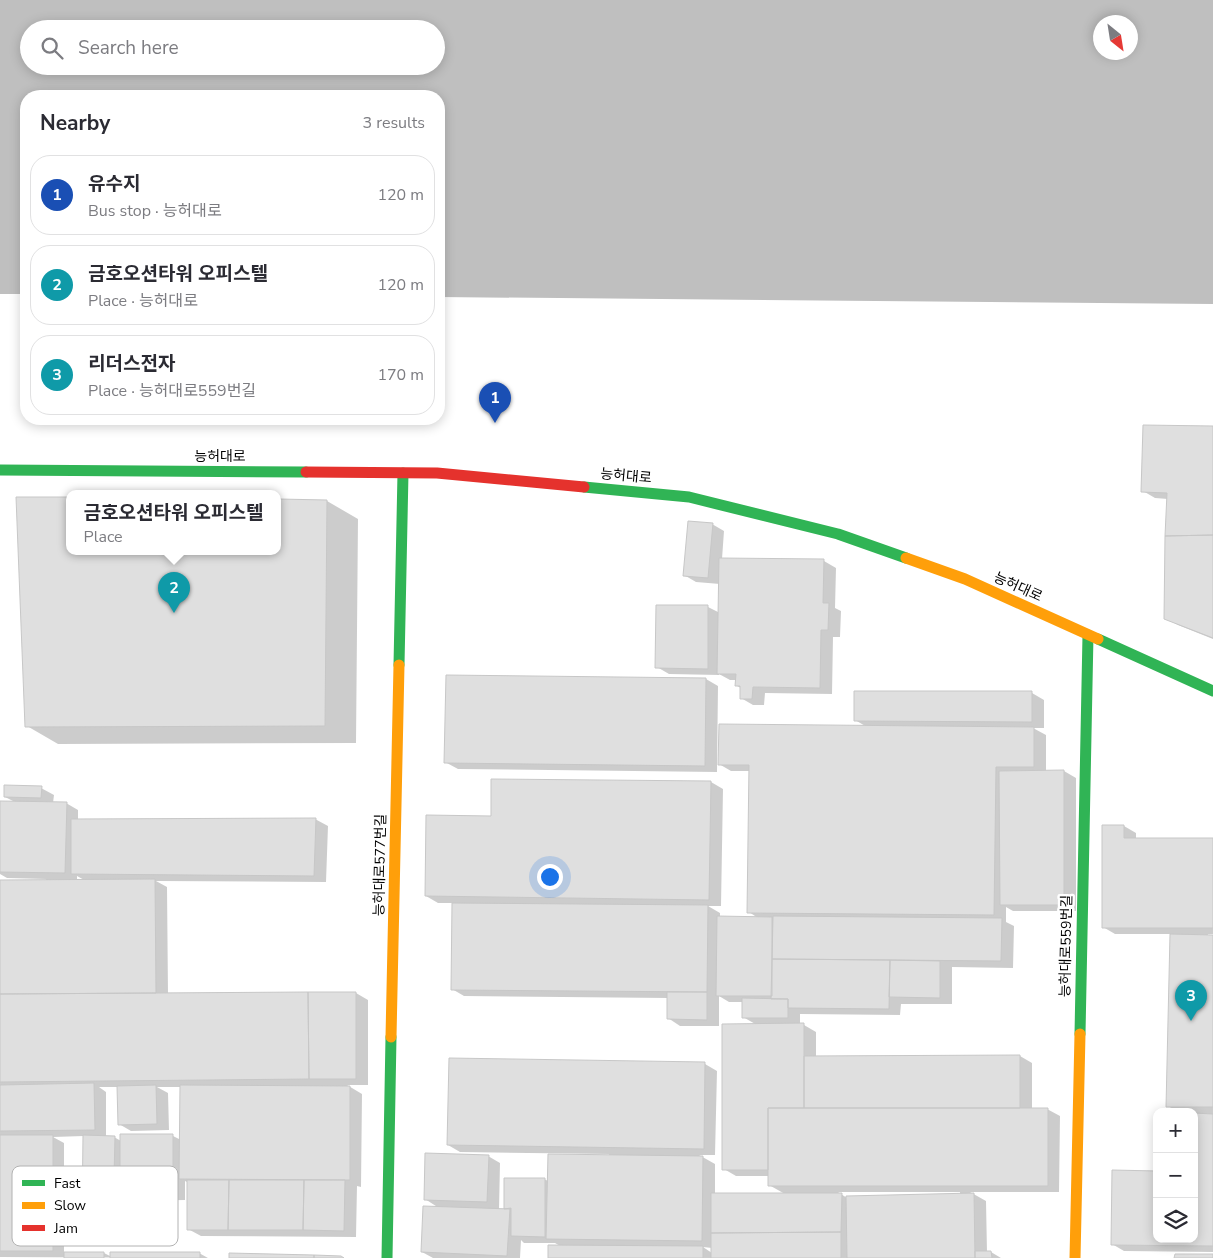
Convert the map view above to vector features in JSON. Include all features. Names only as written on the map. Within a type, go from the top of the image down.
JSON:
[{"type":"street","name":"능허대로","points":[[0,470],[437,473],[688,497],[838,534],[965,579],[1213,691]]},
{"type":"street","name":"능허대로577번길","points":[[387,1258],[403,473]]},
{"type":"street","name":"능허대로559번길","points":[[1075,1258],[1088,635]]},
{"type":"shaded area","points":[[0,0],[1213,0],[1213,304],[445,297],[445,90],[20,90],[20,294],[0,294]]},
{"type":"building","points":[[1143,425],[1213,426],[1213,535],[1165,536],[1167,493],[1141,492]]},
{"type":"building","points":[[16,497],[66,497],[66,555],[281,555],[281,499],[327,500],[325,726],[25,727]]},
{"type":"building","points":[[688,521],[713,523],[708,578],[683,576]]},
{"type":"building","points":[[1213,535],[1213,638],[1164,619],[1165,536]]},
{"type":"building","points":[[719,558],[824,559],[823,603],[829,603],[828,630],[821,630],[820,688],[753,687],[752,699],[740,699],[740,686],[735,686],[736,674],[717,674]]},
{"type":"building","points":[[656,605],[708,605],[708,669],[655,668]]},
{"type":"building","points":[[446,675],[706,678],[705,766],[444,763]]},
{"type":"building","points":[[854,691],[1032,691],[1032,722],[854,721]]},
{"type":"building","points":[[719,724],[1034,727],[1034,767],[996,767],[994,915],[747,913],[749,765],[718,765]]},
{"type":"building","points":[[1064,770],[1064,905],[1000,905],[999,771]]},
{"type":"building","points":[[491,779],[711,781],[709,900],[425,896],[426,815],[491,816]]},
{"type":"building","points":[[4,785],[42,786],[41,798],[4,797]]},
{"type":"building","points":[[0,801],[67,802],[65,873],[0,872]]},
{"type":"building","points":[[316,818],[314,876],[71,874],[71,819]]},
{"type":"building","points":[[1102,825],[1124,825],[1124,838],[1213,838],[1213,928],[1102,928]]},
{"type":"building","points":[[155,879],[156,993],[0,994],[0,880]]},
{"type":"building","points":[[452,903],[708,905],[707,992],[451,990]]},
{"type":"building","points":[[717,916],[772,917],[772,996],[716,996]]},
{"type":"building","points":[[773,916],[1002,918],[1001,961],[772,959]]},
{"type":"building","points":[[1170,934],[1213,935],[1213,1107],[1166,1107]]},
{"type":"building","points":[[772,959],[890,960],[889,1009],[788,1008],[788,999],[771,999]]},
{"type":"building","points":[[890,960],[940,961],[940,998],[889,997]]},
{"type":"building","points":[[308,992],[356,992],[356,1079],[309,1079]]},
{"type":"building","points":[[308,992],[309,1079],[0,1082],[0,994]]},
{"type":"building","points":[[667,992],[707,992],[707,1020],[667,1019]]},
{"type":"building","points":[[742,998],[788,999],[788,1018],[742,1018]]},
{"type":"building","points":[[804,1023],[804,1108],[768,1108],[768,1170],[722,1170],[722,1024]]},
{"type":"building","points":[[1020,1055],[1020,1108],[804,1108],[804,1056]]},
{"type":"building","points":[[449,1058],[705,1062],[704,1149],[447,1145]]},
{"type":"building","points":[[94,1083],[95,1130],[0,1131],[0,1085]]},
{"type":"building","points":[[156,1085],[157,1124],[118,1125],[117,1086]]},
{"type":"building","points":[[180,1085],[350,1086],[350,1180],[179,1179]]},
{"type":"building","points":[[768,1108],[1048,1108],[1048,1186],[768,1186]]},
{"type":"building","points":[[1198,1113],[1213,1114],[1213,1246],[1111,1245],[1112,1170],[1153,1171],[1153,1243],[1198,1243]]},
{"type":"building","points":[[120,1134],[173,1134],[173,1166],[120,1166]]},
{"type":"building","points":[[0,1135],[53,1135],[53,1166],[12,1166],[12,1246],[53,1246],[53,1251],[0,1251]]},
{"type":"building","points":[[83,1135],[115,1136],[114,1166],[83,1166]]},
{"type":"building","points":[[425,1153],[489,1155],[487,1202],[424,1200]]},
{"type":"building","points":[[548,1154],[703,1156],[702,1241],[546,1239]]},
{"type":"building","points":[[504,1178],[545,1178],[545,1237],[511,1236],[511,1208],[504,1209]]},
{"type":"building","points":[[187,1180],[229,1180],[228,1230],[187,1230]]},
{"type":"building","points":[[229,1180],[304,1180],[303,1230],[228,1230]]},
{"type":"building","points":[[304,1180],[345,1180],[344,1231],[303,1230]]},
{"type":"building","points":[[711,1193],[842,1193],[841,1232],[711,1233]]},
{"type":"building","points":[[974,1193],[975,1258],[847,1258],[846,1196]]},
{"type":"building","points":[[423,1206],[510,1209],[507,1256],[421,1252]]},
{"type":"building","points":[[841,1232],[841,1258],[711,1258],[711,1233]]},
{"type":"building","points":[[548,1245],[703,1246],[703,1258],[548,1258]]},
{"type":"building","points":[[975,1251],[991,1251],[992,1258],[975,1258]]},
{"type":"building","points":[[64,1252],[104,1252],[104,1258],[64,1258]]},
{"type":"building","points":[[110,1252],[200,1252],[200,1258],[110,1258]]},
{"type":"building","points":[[229,1253],[314,1255],[314,1258],[229,1258]]},
{"type":"building","points":[[1175,1254],[1213,1254],[1213,1258],[1174,1258]]},
{"type":"building","points":[[314,1255],[341,1256],[344,1258],[314,1258]]},
{"type":"traffic: fast","points":[[0,470],[306,472]]},
{"type":"traffic: fast","points":[[399,665],[403,473]]},
{"type":"traffic: fast","points":[[584,487],[689,497],[838,534],[906,558]]},
{"type":"traffic: fast","points":[[1080,1034],[1088,635]]},
{"type":"traffic: fast","points":[[1098,639],[1213,691]]},
{"type":"traffic: fast","points":[[387,1258],[391,1037]]},
{"type":"traffic: slow","points":[[906,558],[965,579],[1098,639]]},
{"type":"traffic: slow","points":[[391,1037],[399,665]]},
{"type":"traffic: slow","points":[[1075,1258],[1080,1034]]},
{"type":"traffic: jam","points":[[306,472],[437,473],[584,487]]},
{"type":"place","name":"유수지","points":[[495,423]]},
{"type":"place","name":"금호오션타워 오피스텔","points":[[174,613]]},
{"type":"place","name":"리더스전자","points":[[1191,1021]]}]
